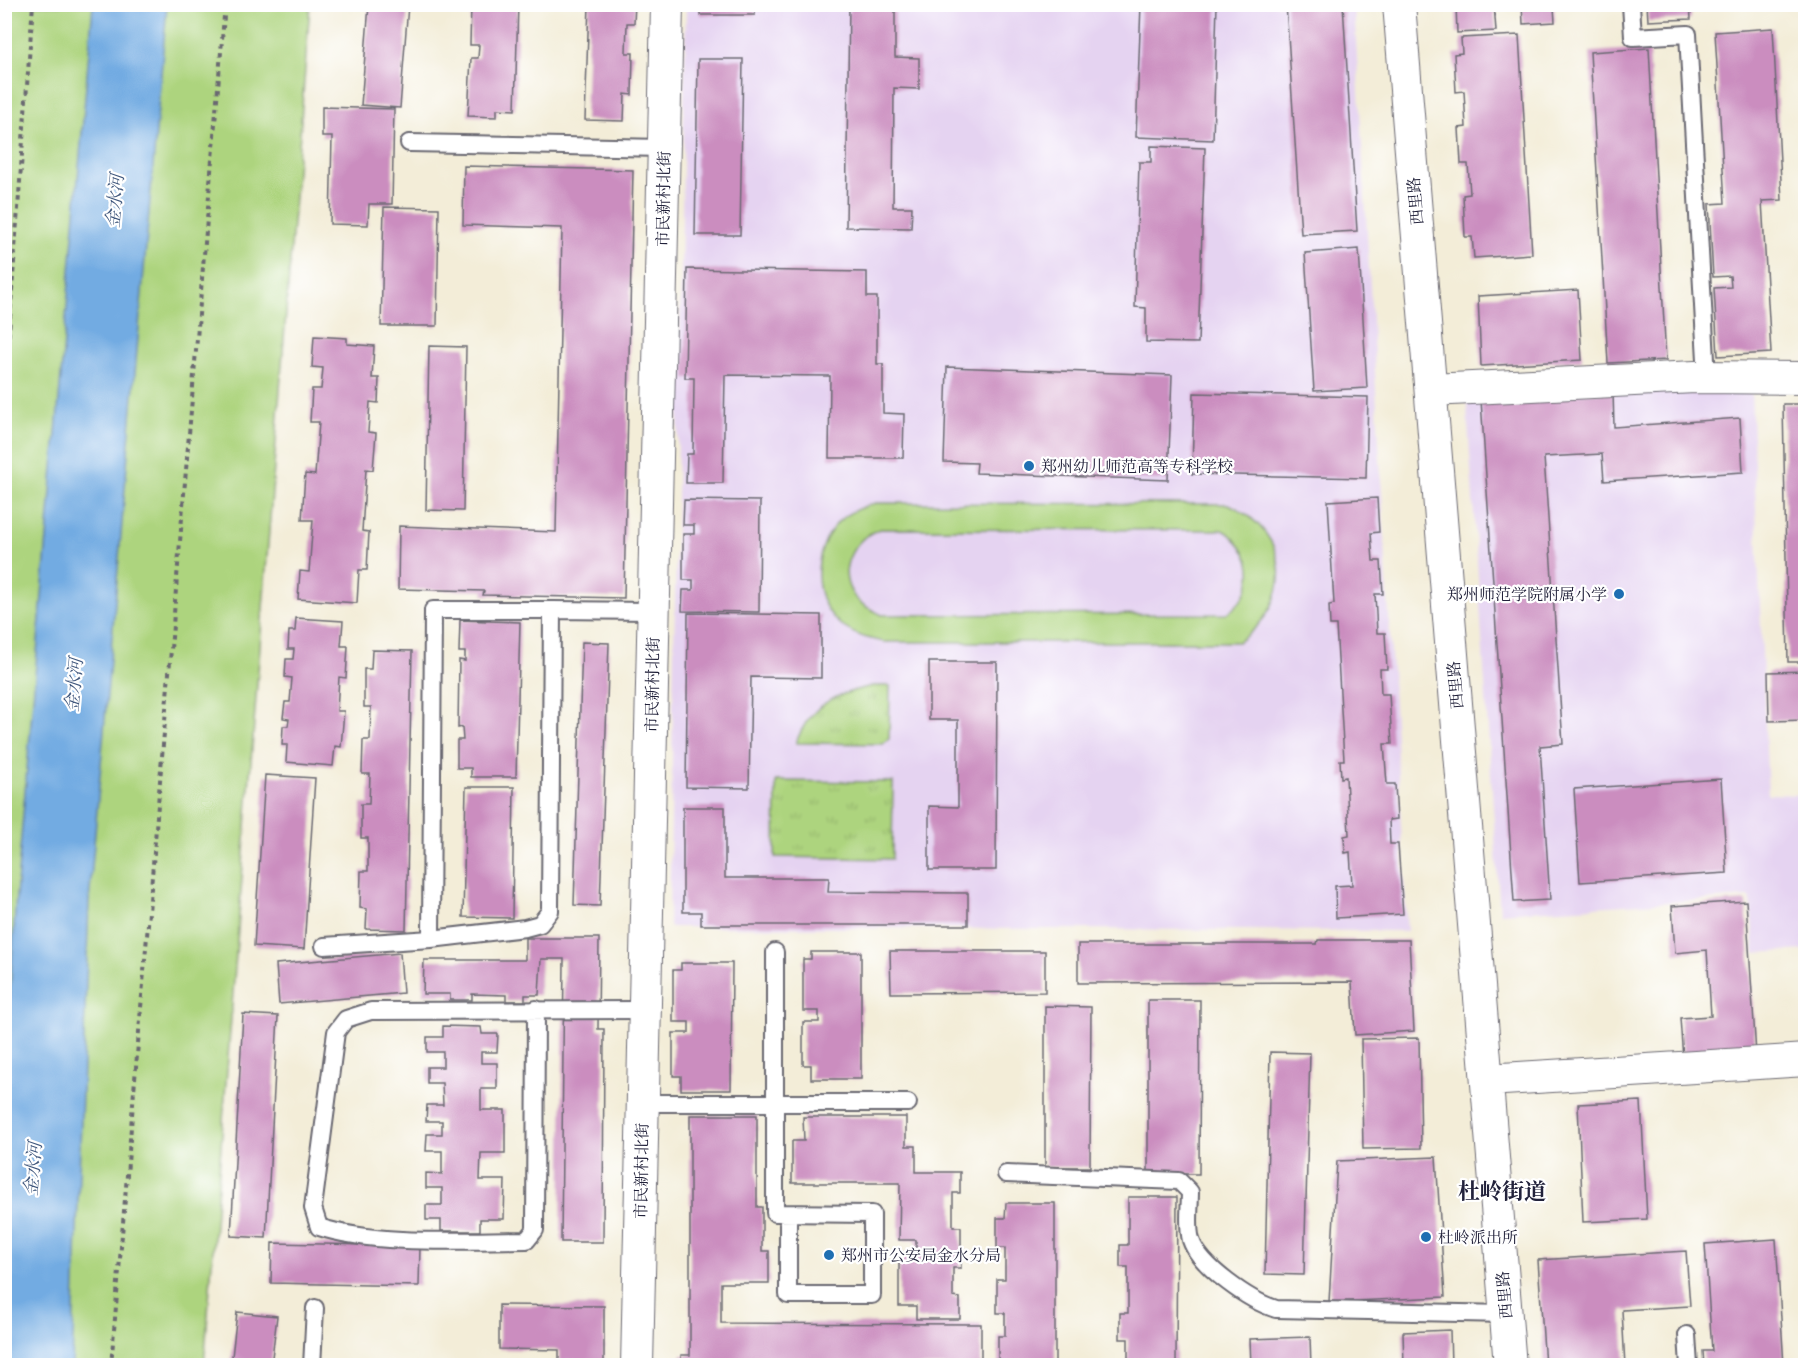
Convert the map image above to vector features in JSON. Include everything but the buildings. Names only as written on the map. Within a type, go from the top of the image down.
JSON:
[{"type":"street","name":"市民新村北街","points":[[637,1365],[668,4]]},
{"type":"street","name":"西里路","points":[[1399,4],[1510,1365]]},
{"type":"street","points":[[1431,390],[1707,378],[1806,378]]},
{"type":"street","points":[[1487,1080],[1806,1060]]},
{"type":"lane","points":[[1631,4],[1633,37],[1688,34],[1707,378]]},
{"type":"lane","points":[[409,143],[664,148]]},
{"type":"lane","points":[[431,939],[433,610],[653,611]]},
{"type":"lane","points":[[324,946],[431,939],[525,928],[540,924],[550,911],[552,610]]},
{"type":"lane","points":[[775,952],[775,1213],[872,1214],[873,1295],[788,1295],[788,1214]]},
{"type":"lane","points":[[536,1009],[535,1230],[527,1240],[439,1241],[340,1234],[319,1227],[313,1208],[336,1032],[346,1019],[371,1011],[536,1009],[644,1010]]},
{"type":"lane","points":[[642,1103],[908,1103]]},
{"type":"lane","points":[[1006,1174],[1179,1181],[1190,1192],[1191,1239],[1202,1260],[1258,1304],[1276,1309],[1506,1314]]},
{"type":"lane","points":[[312,1365],[315,1308]]},
{"type":"lane","points":[[1687,1335],[1689,1365]]},
{"type":"path","points":[[4,399],[33,4]]},
{"type":"path","points":[[111,1365],[225,4]]},
{"type":"shaded area","name":"郑州幼儿师范高等专科学校","points":[[686,5],[1354,5],[1407,931],[669,927]]},
{"type":"shaded area","name":"郑州师范学院附属小学","points":[[1751,391],[1768,794],[1805,795],[1805,950],[1755,953],[1750,897],[1500,913],[1466,393]]},
{"type":"green space","points":[[5,5],[310,5],[204,1365],[5,1366]]},
{"type":"green space","points":[[876,503],[1229,504],[1250,517],[1265,533],[1275,551],[1279,570],[1278,589],[1270,608],[1257,626],[1238,642],[879,641],[854,633],[833,617],[825,605],[818,576],[823,546],[839,521],[856,510]],"holes":[[[880,529],[1223,530],[1234,539],[1246,555],[1250,573],[1246,592],[1226,614],[882,615],[865,606],[855,597],[846,574],[847,564],[856,547],[863,539]]]},
{"type":"green space","points":[[873,686],[890,686],[889,739],[883,744],[796,743],[809,719],[825,703],[847,693]]},
{"type":"green space","points":[[776,781],[893,782],[892,859],[775,857]]},
{"type":"water","name":"金水河","points":[[93,5],[167,5],[89,902],[72,1365],[5,1365],[5,1069],[16,896]]},
{"type":"place","name":"郑州幼儿师范高等专科学校","points":[[1029,466]]},
{"type":"place","name":"郑州师范学院附属小学","points":[[1619,594]]},
{"type":"place","name":"杜岭派出所","points":[[1426,1237]]},
{"type":"place","name":"郑州市公安局金水分局","points":[[829,1255]]},
{"type":"district","name":"杜岭街道","points":[[1502,1191]]}]
